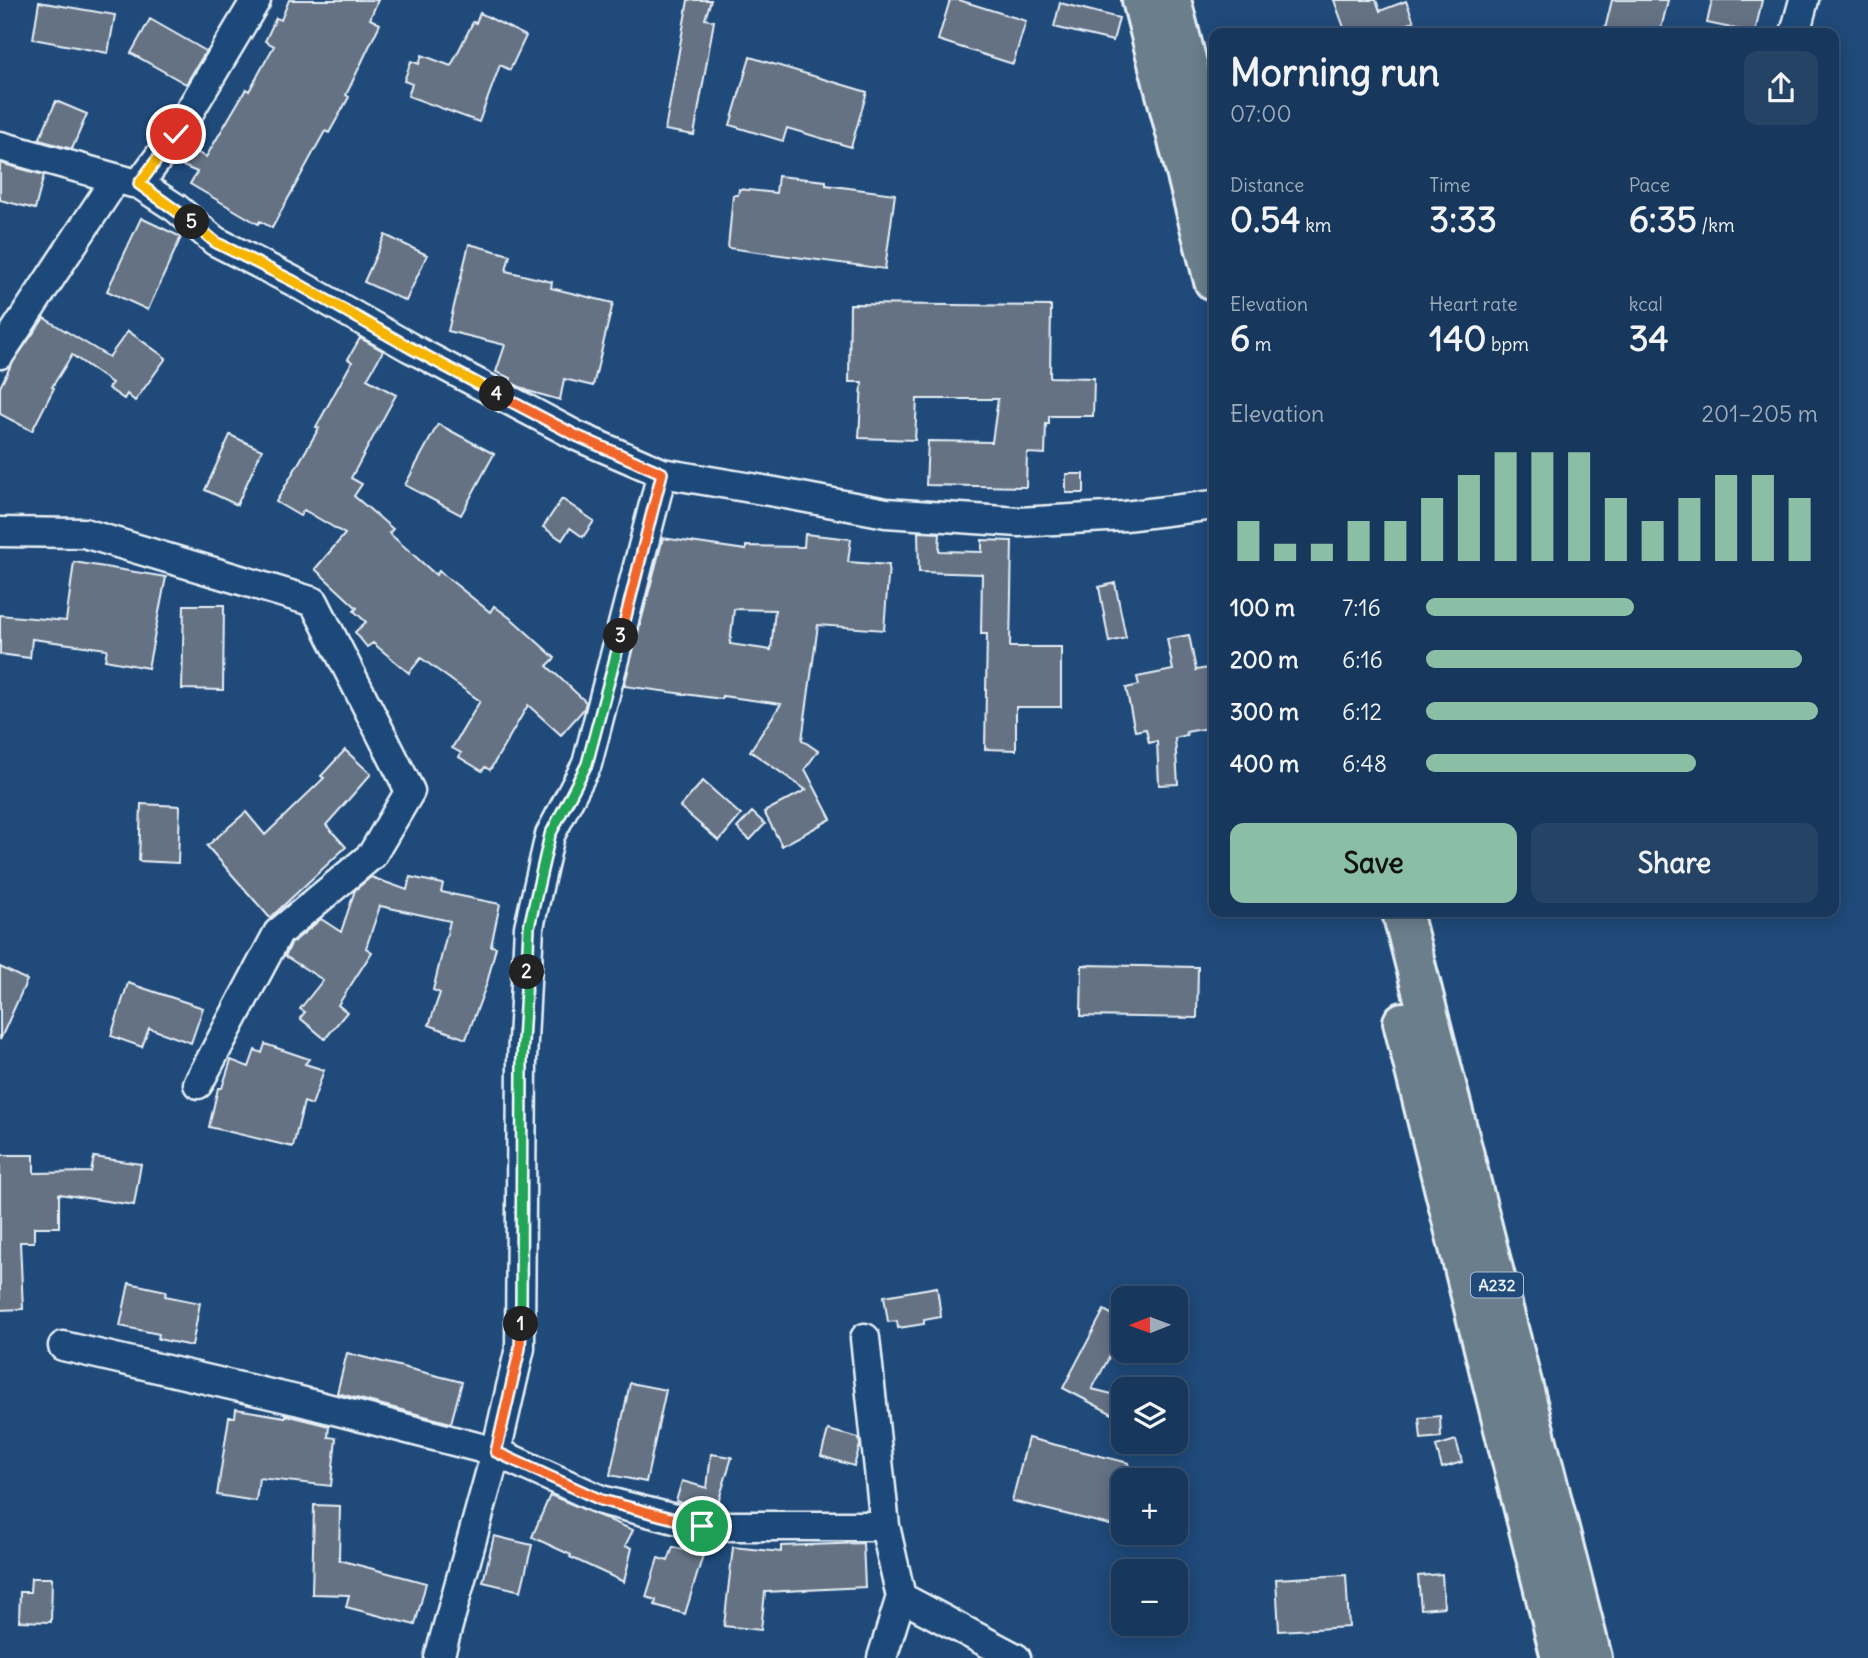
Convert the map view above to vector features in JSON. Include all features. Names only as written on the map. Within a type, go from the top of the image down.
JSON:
[{"type":"highway","points":[[1142,0],[1209,261]]},
{"type":"highway","points":[[1171,0],[1209,151]]},
{"type":"highway","name":"A232","points":[[1376,917],[1561,1658]]},
{"type":"highway","name":"A232","points":[[1403,917],[1592,1658]]},
{"type":"street","points":[[0,354],[127,182],[176,134],[256,0]]},
{"type":"street","points":[[1796,28],[1804,0]]},
{"type":"street","points":[[0,146],[127,182],[176,208],[215,242],[293,281],[409,347],[577,436],[662,473],[886,513],[1020,522],[1125,516],[1209,506]]},
{"type":"street","points":[[439,1658],[496,1452],[520,1348],[522,1059],[529,927],[550,835],[587,764],[662,473]]},
{"type":"street","points":[[0,532],[84,533],[314,603],[410,791],[372,855],[278,933],[198,1084]]},
{"type":"street","points":[[865,1338],[885,1526],[901,1597],[882,1658]]},
{"type":"street","points":[[63,1346],[296,1400],[496,1452],[601,1500],[702,1526],[885,1526]]},
{"type":"street","points":[[901,1597],[1016,1658]]},
{"type":"building","points":[[289,0],[378,0],[370,19],[380,24],[346,95],[349,97],[329,133],[325,131],[272,228],[260,221],[258,224],[190,184],[197,172],[183,166],[190,149],[206,157],[246,89],[249,91],[274,46],[265,41],[276,18],[281,20]]},
{"type":"building","points":[[688,0],[711,0],[705,19],[714,21],[694,135],[665,130]]},
{"type":"building","points":[[950,0],[959,0],[1026,21],[1013,64],[938,40]]},
{"type":"building","points":[[1334,0],[1376,0],[1380,11],[1406,1],[1414,22],[1398,28],[1344,28]]},
{"type":"building","points":[[1612,0],[1668,0],[1661,28],[1605,28]]},
{"type":"building","points":[[1712,0],[1762,0],[1756,28],[1731,28],[1707,23]]},
{"type":"building","points":[[39,2],[115,15],[108,53],[33,39]]},
{"type":"building","points":[[1060,3],[1119,18],[1113,41],[1054,27]]},
{"type":"building","points":[[480,13],[526,36],[510,70],[500,65],[479,122],[408,96],[412,84],[404,81],[411,61],[419,64],[422,55],[451,66]]},
{"type":"building","points":[[150,19],[206,51],[186,84],[131,53]]},
{"type":"building","points":[[750,57],[867,92],[851,147],[787,128],[783,141],[730,125]]},
{"type":"building","points":[[56,101],[87,114],[72,149],[39,140]]},
{"type":"building","points":[[0,163],[44,175],[35,209],[0,200]]},
{"type":"building","points":[[778,176],[826,181],[826,185],[895,194],[885,269],[728,248],[733,195],[738,195],[739,189],[776,193]]},
{"type":"building","points":[[141,218],[181,237],[148,310],[107,291]]},
{"type":"building","points":[[385,235],[427,255],[406,301],[364,282]]},
{"type":"building","points":[[469,244],[510,255],[506,271],[552,282],[551,288],[613,303],[593,386],[564,379],[560,400],[528,391],[510,382],[511,378],[496,372],[505,345],[448,331]]},
{"type":"building","points":[[850,304],[1051,306],[1050,377],[1094,378],[1093,416],[1049,416],[1049,424],[1046,424],[1045,454],[1027,453],[1026,487],[926,485],[928,441],[992,442],[998,399],[917,399],[915,440],[859,438],[862,382],[849,382]]},
{"type":"building","points":[[44,318],[109,357],[128,331],[166,358],[135,401],[127,394],[124,399],[108,388],[112,383],[72,355],[52,387],[54,388],[32,431],[0,414],[0,387],[11,365]]},
{"type":"building","points":[[360,338],[383,351],[367,379],[396,395],[351,478],[362,484],[354,496],[393,529],[389,533],[436,575],[439,571],[490,612],[494,606],[513,620],[555,658],[547,666],[586,702],[584,709],[561,735],[528,705],[490,770],[485,767],[482,771],[459,757],[461,753],[452,748],[480,701],[421,658],[409,673],[373,643],[367,647],[355,632],[366,622],[354,611],[357,608],[315,569],[345,534],[304,510],[300,516],[276,502],[319,428],[316,427],[352,362],[348,359]]},
{"type":"building","points":[[438,424],[494,454],[461,515],[405,485]]},
{"type":"building","points":[[230,435],[262,450],[237,505],[205,490]]},
{"type":"building","points":[[1066,474],[1084,474],[1084,493],[1066,493]]},
{"type":"building","points":[[562,499],[594,521],[583,537],[570,528],[562,540],[543,527]]},
{"type":"building","points":[[918,532],[940,533],[939,551],[982,552],[982,540],[1012,541],[1010,647],[1061,647],[1061,707],[1016,707],[1016,750],[985,749],[987,634],[981,634],[982,574],[919,572]]},
{"type":"building","points":[[805,534],[851,539],[848,562],[889,565],[884,630],[818,625],[802,740],[818,751],[805,769],[831,819],[782,846],[764,812],[806,790],[750,751],[781,704],[624,686],[663,538],[746,550],[746,546],[804,547]],"holes":[[[734,609],[775,610],[771,650],[730,644]]]},
{"type":"building","points":[[74,562],[166,577],[148,668],[105,660],[107,649],[32,639],[30,658],[0,654],[0,615],[66,621]]},
{"type":"building","points":[[1115,583],[1126,638],[1109,642],[1099,587]]},
{"type":"building","points":[[184,605],[224,605],[223,690],[182,689]]},
{"type":"building","points":[[1189,635],[1196,670],[1209,668],[1209,728],[1186,732],[1187,735],[1175,738],[1178,784],[1159,785],[1157,741],[1149,743],[1146,729],[1135,731],[1126,688],[1139,685],[1137,677],[1173,670],[1167,639]]},
{"type":"building","points":[[345,750],[371,774],[326,825],[346,847],[270,918],[207,846],[246,812],[265,835],[324,778],[321,776]]},
{"type":"building","points":[[703,781],[741,815],[719,841],[680,807]]},
{"type":"building","points":[[141,804],[180,806],[178,863],[139,861]]},
{"type":"building","points":[[752,812],[765,824],[750,840],[737,828]]},
{"type":"building","points":[[371,877],[407,890],[410,877],[443,884],[441,892],[500,904],[491,946],[496,947],[487,983],[466,1039],[429,1025],[440,993],[433,990],[450,921],[380,906],[366,948],[372,952],[338,1005],[347,1012],[325,1039],[300,1018],[305,1012],[300,1009],[323,980],[285,956],[291,944],[321,919],[341,932],[355,890]]},
{"type":"building","points":[[1082,965],[1198,967],[1197,1018],[1081,1016]]},
{"type":"building","points":[[0,967],[27,980],[0,1040]]},
{"type":"building","points":[[128,983],[203,1008],[191,1043],[149,1028],[142,1047],[111,1036]]},
{"type":"building","points":[[265,1044],[309,1059],[305,1064],[324,1070],[312,1105],[304,1102],[293,1147],[209,1127],[218,1088],[222,1088],[231,1060],[249,1067],[255,1050],[262,1053]]},
{"type":"building","points":[[0,1155],[34,1155],[34,1173],[91,1172],[94,1157],[141,1164],[134,1205],[59,1194],[59,1227],[34,1227],[34,1242],[20,1242],[23,1309],[0,1310]]},
{"type":"building","points":[[129,1283],[166,1291],[165,1296],[200,1303],[192,1346],[158,1339],[159,1334],[120,1326]]},
{"type":"building","points":[[937,1287],[941,1317],[924,1320],[924,1324],[898,1328],[897,1321],[888,1322],[884,1296]]},
{"type":"building","points":[[1104,1310],[1111,1314],[1111,1354],[1092,1389],[1111,1394],[1111,1413],[1063,1388]]},
{"type":"building","points":[[347,1353],[462,1382],[451,1423],[337,1393]]},
{"type":"building","points":[[630,1383],[666,1390],[646,1482],[610,1475]]},
{"type":"building","points":[[236,1409],[285,1415],[329,1426],[328,1437],[336,1438],[331,1486],[259,1478],[256,1501],[217,1495],[229,1417],[235,1417]]},
{"type":"building","points":[[1440,1416],[1441,1437],[1421,1439],[1419,1418]]},
{"type":"building","points":[[828,1430],[859,1438],[860,1445],[854,1466],[821,1456]]},
{"type":"building","points":[[1028,1438],[1129,1463],[1128,1468],[1111,1468],[1111,1525],[1012,1501]]},
{"type":"building","points":[[1456,1440],[1462,1462],[1442,1468],[1436,1446]]},
{"type":"building","points":[[711,1454],[732,1457],[716,1509],[694,1507],[676,1501],[682,1481],[707,1488]]},
{"type":"building","points":[[550,1495],[633,1530],[625,1546],[632,1548],[624,1582],[532,1537]]},
{"type":"building","points":[[314,1505],[340,1506],[339,1560],[426,1583],[415,1625],[346,1607],[349,1595],[312,1594]]},
{"type":"building","points":[[494,1536],[532,1545],[521,1591],[483,1582]]},
{"type":"building","points":[[863,1543],[865,1587],[765,1592],[761,1630],[724,1626],[733,1547],[781,1552],[781,1546]]},
{"type":"building","points":[[673,1547],[703,1555],[685,1614],[655,1605],[656,1600],[646,1597],[658,1558],[668,1561]]},
{"type":"building","points":[[1442,1574],[1444,1607],[1421,1609],[1418,1576]]},
{"type":"building","points":[[1346,1575],[1349,1627],[1279,1631],[1276,1579]]},
{"type":"building","points":[[31,1578],[52,1578],[51,1622],[19,1621],[20,1592],[30,1592]]},
{"type":"route","points":[[176,134],[139,184],[176,208],[215,242],[293,281],[409,347],[577,436],[662,473],[587,764],[550,835],[529,927],[522,1059],[520,1348],[496,1452],[601,1500],[702,1526]]}]
